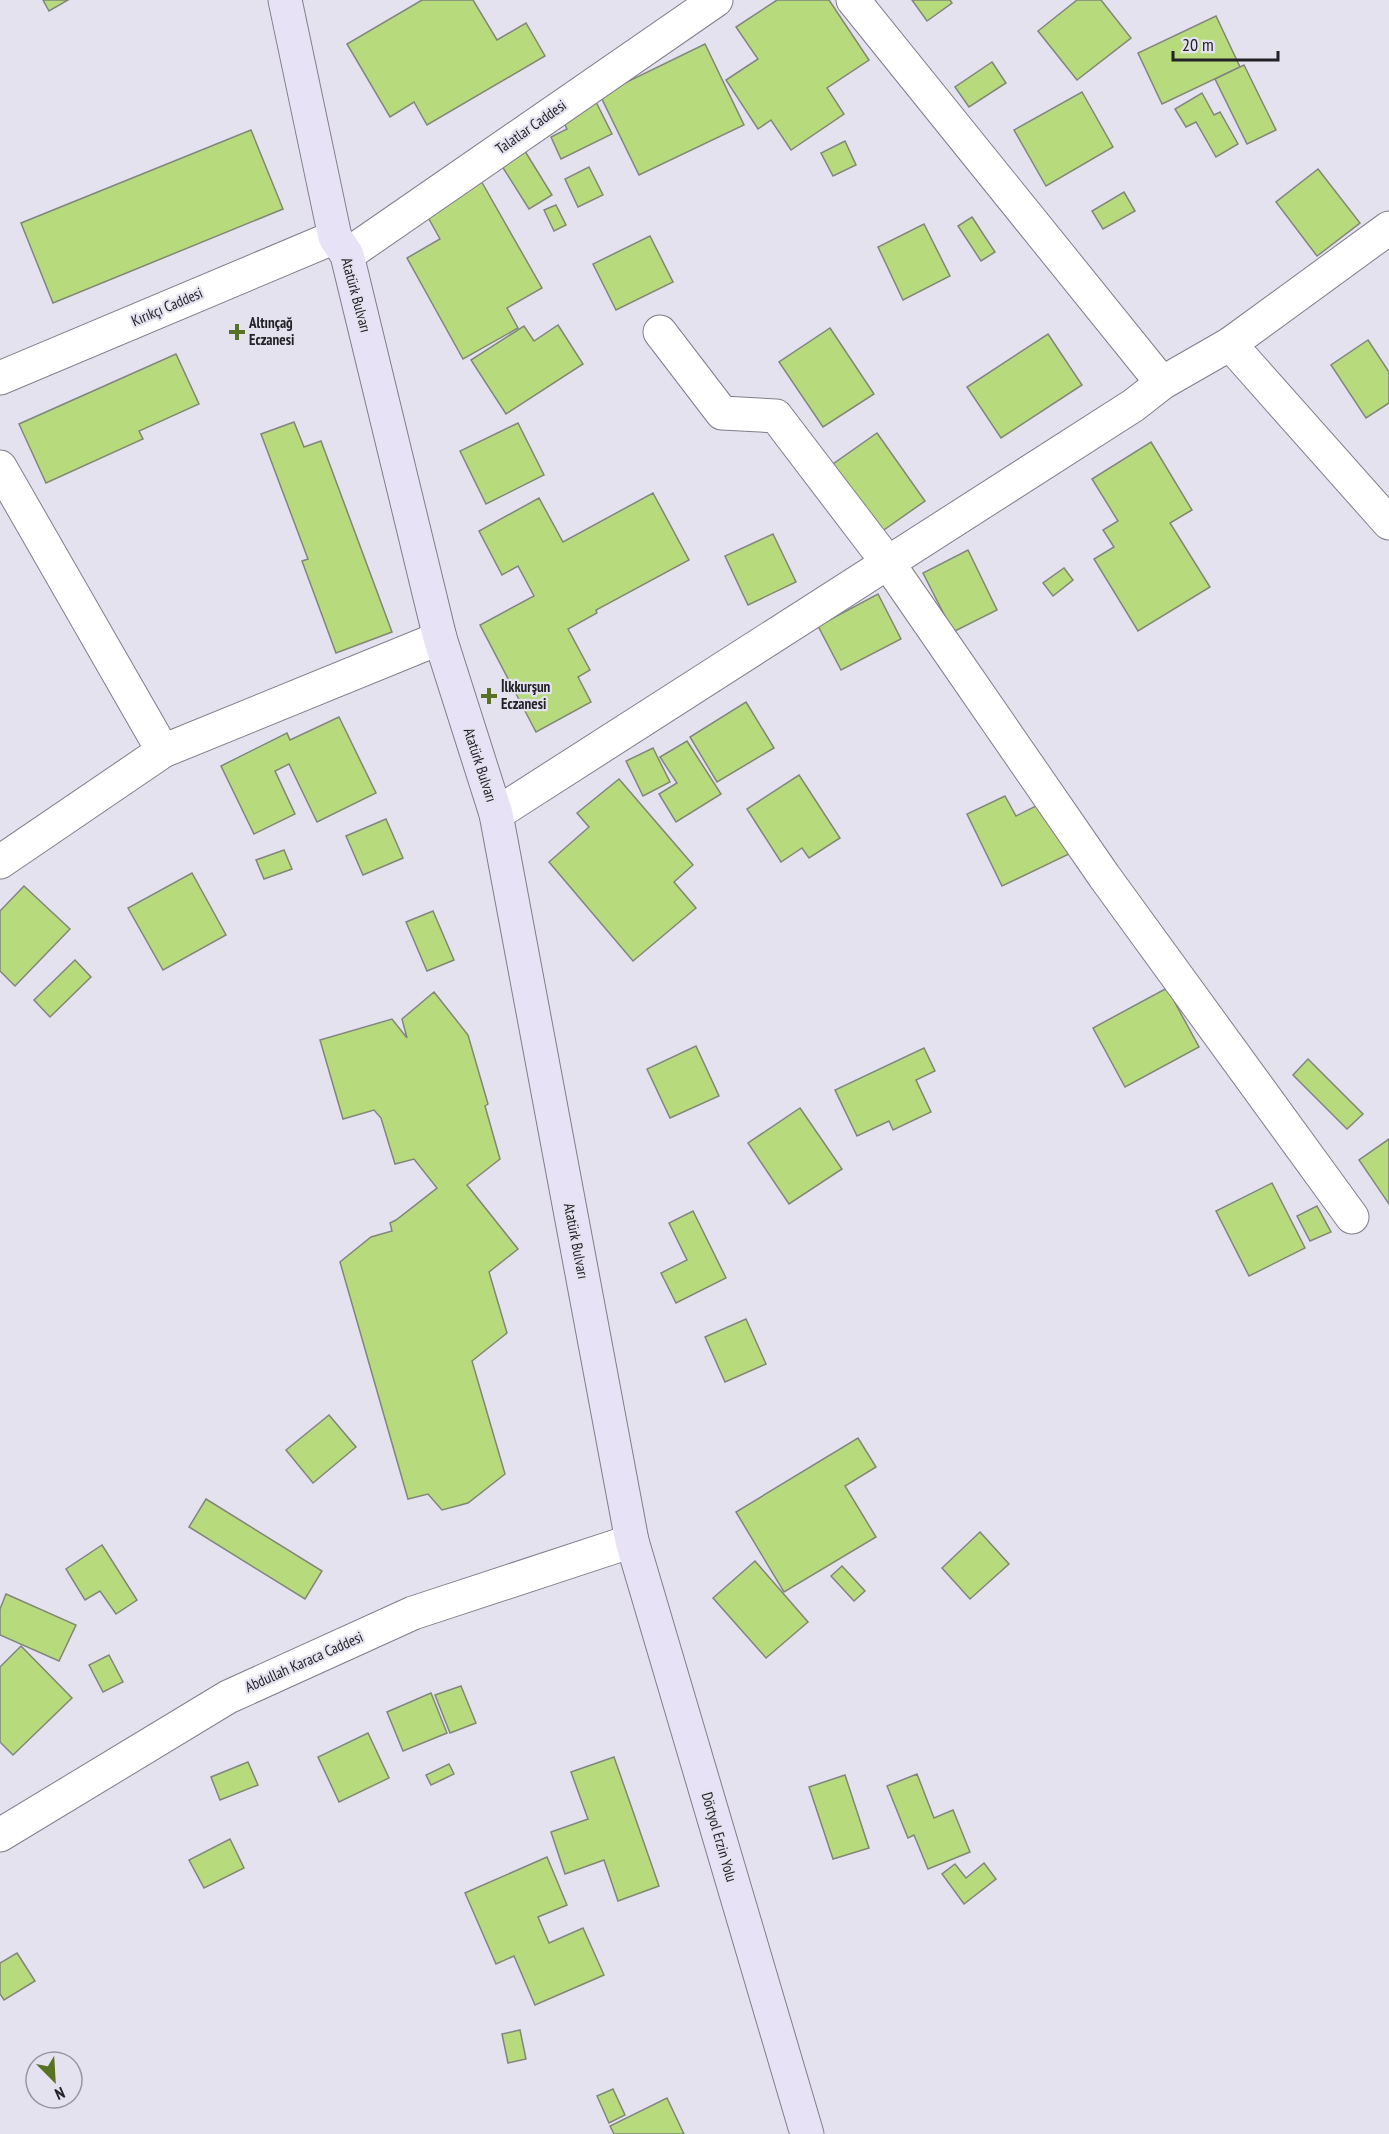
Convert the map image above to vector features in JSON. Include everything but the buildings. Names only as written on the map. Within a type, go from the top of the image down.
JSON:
[{"type":"main road","name":"Atatürk Bulvarı","points":[[285,0],[341,246],[440,638],[496,814],[632,1540]]},
{"type":"main road","name":"Dörtyol Erzin Yolu","points":[[632,1540],[807,2134]]},
{"type":"street","name":"Talatlar Caddesi","points":[[341,246],[716,0]]},
{"type":"street","points":[[853,0],[1162,383]]},
{"type":"street","points":[[496,814],[1134,405],[1162,383],[1230,344],[1389,228]]},
{"type":"street","name":"Kırıkçı Caddesi","points":[[0,378],[341,246]]},
{"type":"street","points":[[660,332],[722,413],[776,416],[888,563],[1104,876],[1352,1217]]},
{"type":"street","points":[[1230,344],[1389,523]]},
{"type":"street","points":[[0,468],[163,751]]},
{"type":"street","points":[[0,862],[163,751],[440,638]]},
{"type":"street","name":"Abdullah Karaca Caddesi","points":[[0,1835],[228,1697],[413,1613],[632,1540]]},
{"type":"place","name":"Altınçağ Eczanesi","points":[[237,332]]},
{"type":"place","name":"İlkkurşun Eczanesi","points":[[489,696]]}]
